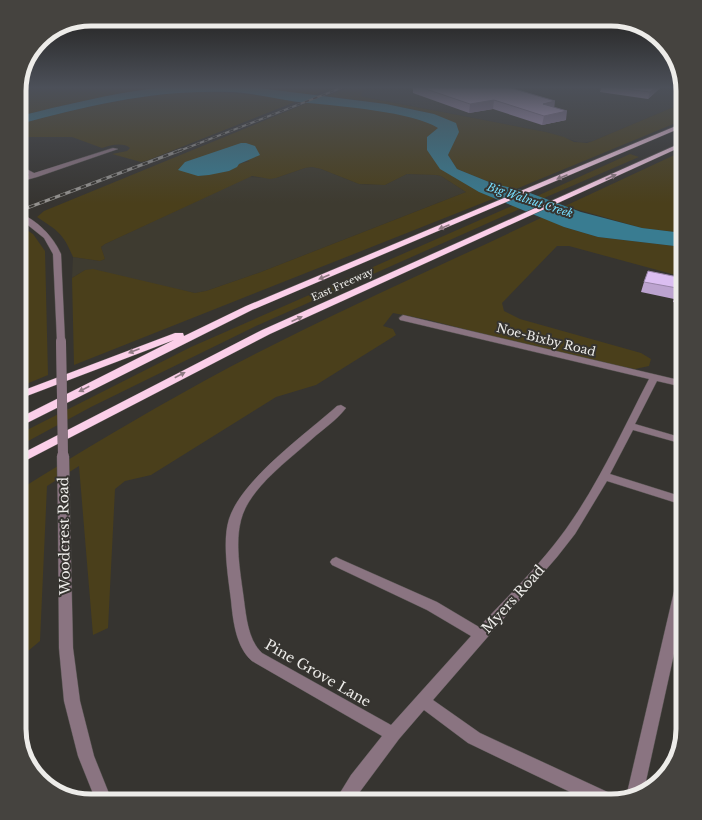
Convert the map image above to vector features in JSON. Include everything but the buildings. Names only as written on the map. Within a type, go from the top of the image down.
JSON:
[{"type":"highway","name":"East Freeway","points":[[26,419],[249,308],[549,183],[676,128]]},
{"type":"highway","name":"East Freeway","points":[[26,456],[266,332],[676,147]]},
{"type":"highway","points":[[26,393],[249,308]]},
{"type":"highway","points":[[26,464],[146,393]]},
{"type":"street","points":[[26,178],[115,149]]},
{"type":"street","points":[[26,171],[35,176]]},
{"type":"street","name":"Woodcrest Road","points":[[26,220],[40,229],[51,240],[57,254],[59,266],[66,648],[72,701],[86,756],[101,794]]},
{"type":"street","name":"Noe-Bixby Road","points":[[403,318],[676,383]]},
{"type":"street","name":"Myers Road","points":[[348,794],[394,734],[553,554],[571,531],[604,476],[654,378]]},
{"type":"street","name":"Pine Grove Lane","points":[[341,408],[264,476],[254,487],[235,519],[231,537],[239,607],[247,645],[251,652],[257,657],[394,734]]},
{"type":"street","points":[[630,426],[676,439]]},
{"type":"street","points":[[604,476],[676,499]]},
{"type":"street","points":[[336,562],[432,606],[481,635]]},
{"type":"street","points":[[636,789],[676,614]]},
{"type":"street","points":[[423,701],[474,738],[593,794]]},
{"type":"shaded area","points":[[26,126],[234,126],[141,162],[112,154],[127,151],[130,148],[127,146],[113,145],[102,148],[72,137],[26,137]]},
{"type":"shaded area","points":[[250,126],[436,126],[439,128],[427,137],[479,192],[495,198],[74,365],[72,278],[85,270],[93,269],[195,293],[206,291],[261,272],[466,192],[441,176],[436,175],[407,174],[385,185],[359,184],[312,167],[270,179],[252,176],[105,244],[101,247],[105,259],[100,261],[73,257],[63,237],[37,217],[44,211]],"holes":[[[197,159],[250,161],[239,164],[229,171],[198,176],[185,162]]]},
{"type":"shaded area","points":[[450,126],[516,126],[546,132],[564,137],[574,142],[587,143],[628,126],[668,126],[516,189],[494,184],[457,169],[448,155],[458,132]]},
{"type":"shaded area","points":[[516,126],[628,126],[593,141],[581,143],[546,132]]},
{"type":"shaded area","points":[[630,154],[639,157],[544,198],[537,196]]},
{"type":"shaded area","points":[[676,154],[676,232],[642,228],[565,206]]},
{"type":"shaded area","points":[[312,167],[359,184],[369,185],[385,185],[407,174],[436,175],[441,176],[466,192],[261,272],[206,291],[195,293],[85,270],[72,278],[73,257],[100,261],[105,259],[101,247],[105,244],[247,177],[276,178]]},
{"type":"shaded area","points":[[514,205],[522,208],[256,326],[91,407],[26,442],[26,430],[191,347]]},
{"type":"shaded area","points":[[543,217],[564,227],[598,237],[676,246],[676,275],[569,246],[557,246],[502,303],[504,311],[520,319],[641,353],[651,359],[649,366],[635,369],[575,358],[429,320],[393,313],[383,326],[393,329],[396,335],[316,385],[276,397],[151,475],[125,481],[115,489],[108,628],[93,635],[79,466],[47,486],[40,641],[26,652],[26,486],[134,420],[204,381],[330,317]]},
{"type":"shaded area","points":[[26,230],[33,234],[45,251],[48,375],[26,384]]},
{"type":"water","name":"Big Walnut Creek","points":[[435,126],[457,126],[459,132],[448,155],[457,169],[494,184],[522,190],[581,212],[642,228],[676,232],[676,246],[598,237],[564,227],[479,192],[440,169],[427,150],[427,137],[438,128]]},
{"type":"water","points":[[241,143],[255,146],[260,155],[239,164],[237,167],[229,171],[209,175],[198,176],[178,170],[185,162]]},
{"type":"railway","points":[[179,151],[243,126]]},
{"type":"railway","points":[[26,208],[181,150]]}]
